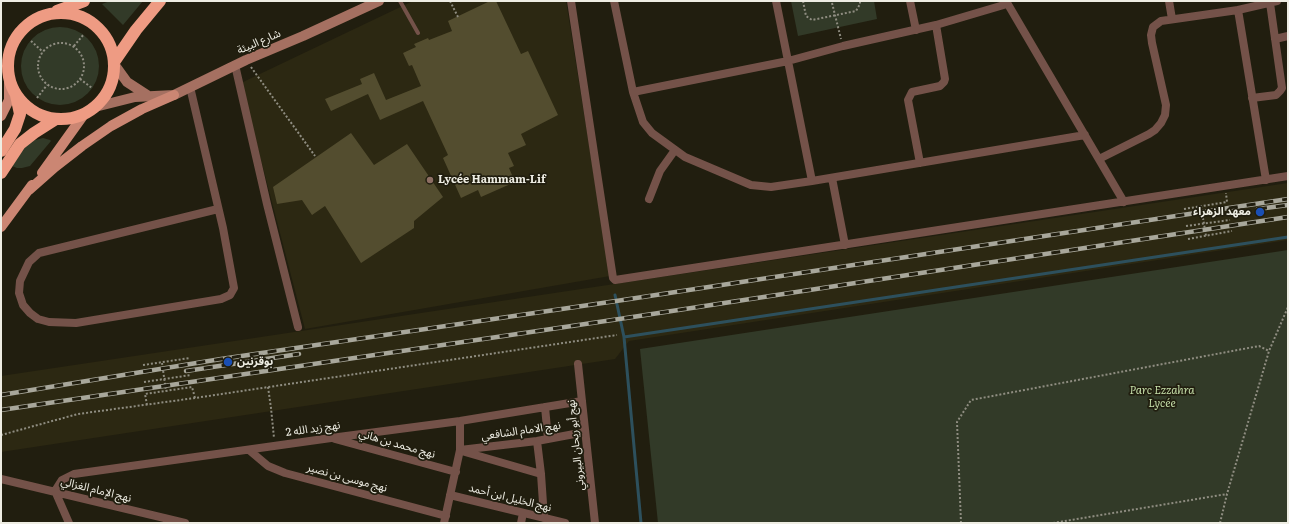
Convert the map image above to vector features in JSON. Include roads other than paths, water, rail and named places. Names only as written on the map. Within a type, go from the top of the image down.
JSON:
[{"type":"highway","points":[[40,17],[54,12],[66,12],[78,15],[89,20],[98,27],[106,36],[111,47],[114,63],[112,80],[106,95],[90,110],[70,118],[56,119],[40,115],[26,106],[16,94],[9,80],[7,65],[10,50],[16,36],[27,25],[40,17],[84,1]]},
{"type":"highway","points":[[114,63],[136,30],[160,1]]},
{"type":"highway","points":[[1,151],[16,129],[20,114],[16,94]]},
{"type":"highway","points":[[1,173],[20,144],[56,119]]},
{"type":"main road","name":"شارع البيئة","points":[[90,110],[123,99],[174,95],[235,65],[379,1]]},
{"type":"main road","points":[[114,63],[127,82],[147,96]]},
{"type":"main road","points":[[1,116],[9,100],[9,80]]},
{"type":"main road","points":[[29,190],[55,167],[100,134],[142,109],[174,95]]},
{"type":"main road","points":[[1,227],[90,110]]},
{"type":"street","points":[[571,1],[613,278],[615,280],[1288,176]]},
{"type":"street","points":[[614,1],[633,92],[643,122],[652,133],[685,157],[751,185],[771,187],[812,181],[1085,135]]},
{"type":"street","points":[[776,1],[812,181]]},
{"type":"street","points":[[910,1],[916,30]]},
{"type":"street","points":[[1169,1],[1172,19]]},
{"type":"street","points":[[633,92],[788,61],[843,46],[936,25],[1006,2],[1124,202]]},
{"type":"street","points":[[1099,159],[1150,134],[1162,123],[1166,105],[1151,35],[1153,27],[1161,21],[1238,10],[1273,2],[1275,39],[1282,88],[1276,95],[1252,98]]},
{"type":"street","points":[[1238,10],[1266,180]]},
{"type":"street","points":[[920,163],[908,100],[912,92],[940,86],[944,82],[945,79],[936,25]]},
{"type":"street","points":[[1275,39],[1288,36]]},
{"type":"street","points":[[235,65],[267,204],[298,327]]},
{"type":"street","points":[[190,87],[218,210],[234,288],[230,295],[221,300],[76,323],[49,322],[38,319],[23,305],[19,293],[20,281],[29,262],[39,254],[218,210]]},
{"type":"street","points":[[649,199],[660,171],[675,150]]},
{"type":"street","points":[[832,178],[846,245]]},
{"type":"street","name":"نهج أبو ريحان البيروني","points":[[578,364],[595,523]]},
{"type":"street","name":"نهج زيد الله 2","points":[[56,491],[62,480],[74,474],[460,421],[582,402]]},
{"type":"street","points":[[545,407],[548,439]]},
{"type":"street","points":[[445,520],[460,450],[460,421]]},
{"type":"street","name":"نهج الامام الشافعي","points":[[460,450],[537,441],[585,432]]},
{"type":"street","name":"نهج محمد بن هاني","points":[[331,438],[456,472]]},
{"type":"street","points":[[537,441],[544,518]]},
{"type":"street","name":"نهج موسى بن نصير","points":[[249,450],[268,466],[285,473],[445,520]]},
{"type":"street","points":[[460,450],[541,474]]},
{"type":"street","name":"نهج الإمام الغزالي","points":[[1,479],[185,523]]},
{"type":"street","points":[[56,491],[69,523]]},
{"type":"street","name":"نهج الخليل ابن أحمد","points":[[450,495],[564,523]]},
{"type":"street","points":[[521,523],[523,513]]},
{"type":"lane","points":[[400,1],[418,33]]},
{"type":"waterway","points":[[624,337],[1288,237]]},
{"type":"waterway","points":[[615,295],[624,337],[641,523]]},
{"type":"railway","points":[[1,395],[221,359],[623,300],[1288,199]]},
{"type":"railway","points":[[1258,209],[1288,205]]},
{"type":"railway","points":[[1,410],[626,318],[1288,217]]},
{"type":"railway","points":[[186,371],[299,354]]},
{"type":"place","name":"Lycée Hammam-Lif","points":[[430,180]]},
{"type":"place","name":"معهد الزهراء","points":[[1260,212]]},
{"type":"place","name":"بوقرنين","points":[[228,362]]},
{"type":"park label","name":"Parc Ezzahra Lycée","points":[[1162,397]]}]
